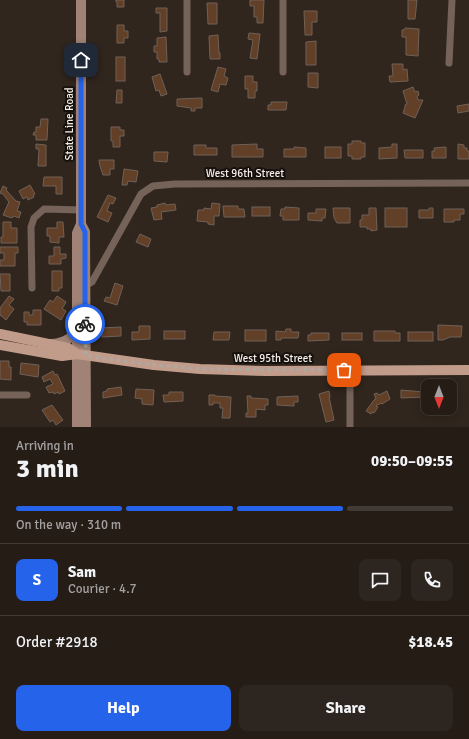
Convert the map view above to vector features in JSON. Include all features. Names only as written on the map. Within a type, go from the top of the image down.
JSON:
[{"type":"main road","name":"State Line Road","points":[[81,0],[81,224],[85,232],[77,330],[81,355],[86,427]]},
{"type":"main road","name":"State Line Road","points":[[77,427],[81,355],[81,287]]},
{"type":"main road","points":[[50,344],[66,341],[77,330]]},
{"type":"main road","points":[[0,334],[68,348],[81,355]]},
{"type":"main road","points":[[0,345],[62,356],[81,355]]},
{"type":"main road","name":"West 95th Street","points":[[81,355],[154,365],[200,369],[469,370]]},
{"type":"street","points":[[187,0],[187,72]]},
{"type":"street","points":[[283,0],[283,72]]},
{"type":"street","points":[[449,63],[452,0]]},
{"type":"street","name":"West 96th Street","points":[[81,287],[92,282],[137,200],[153,186],[175,184],[469,183]]},
{"type":"street","points":[[32,288],[32,222],[34,218],[44,209],[54,208],[57,210],[81,208]]},
{"type":"street","points":[[350,370],[350,427]]},
{"type":"street","points":[[0,395],[27,395]]},
{"type":"building","points":[[116,0],[124,0],[124,7],[117,7]]},
{"type":"building","points":[[250,0],[264,0],[263,23],[257,23],[257,17],[254,17],[254,6],[250,6]]},
{"type":"building","points":[[408,0],[417,0],[415,19],[408,19]]},
{"type":"building","points":[[207,3],[217,3],[217,24],[208,24]]},
{"type":"building","points":[[156,8],[167,8],[167,31],[160,32],[160,13],[156,13]]},
{"type":"building","points":[[304,11],[317,11],[317,22],[312,22],[312,35],[305,35]]},
{"type":"building","points":[[117,25],[124,25],[124,31],[128,31],[128,38],[124,38],[124,43],[117,43]]},
{"type":"building","points":[[405,28],[419,29],[418,56],[406,55],[406,37],[402,37],[402,30]]},
{"type":"building","points":[[249,33],[260,34],[257,59],[250,58],[253,40],[248,39]]},
{"type":"building","points":[[218,35],[220,59],[210,59],[209,36]]},
{"type":"building","points":[[166,37],[167,62],[159,62],[159,59],[157,59],[157,52],[154,52],[154,46],[157,46],[157,38]]},
{"type":"building","points":[[316,41],[316,65],[306,65],[306,42]]},
{"type":"building","points":[[116,57],[125,57],[125,81],[116,81]]},
{"type":"building","points":[[392,64],[403,64],[403,70],[407,69],[408,81],[390,82],[389,76],[393,76]]},
{"type":"building","points":[[218,67],[226,69],[224,76],[228,78],[226,85],[220,84],[218,92],[211,90]]},
{"type":"building","points":[[308,73],[318,73],[318,88],[308,87]]},
{"type":"building","points":[[160,74],[167,94],[161,96],[159,90],[156,91],[152,77]]},
{"type":"building","points":[[245,76],[253,76],[253,82],[257,82],[255,98],[248,98],[248,89],[245,89]]},
{"type":"building","points":[[413,87],[415,92],[418,91],[418,100],[423,100],[415,118],[403,113],[405,105],[407,104],[403,91]]},
{"type":"building","points":[[117,90],[122,90],[122,103],[116,103]]},
{"type":"building","points":[[202,98],[202,108],[195,108],[195,111],[191,111],[191,108],[177,106],[177,99]]},
{"type":"building","points":[[271,102],[287,102],[286,110],[268,110],[268,105],[271,105]]},
{"type":"building","points":[[469,104],[469,111],[458,113],[457,106]]},
{"type":"building","points":[[41,119],[48,119],[47,140],[36,140],[36,135],[33,135],[34,132],[36,132],[36,127],[40,127]]},
{"type":"building","points":[[111,127],[120,127],[120,130],[124,130],[124,136],[120,136],[120,147],[113,147],[113,141],[111,141]]},
{"type":"building","points":[[352,141],[361,141],[361,143],[365,143],[365,157],[361,157],[361,159],[352,159],[352,156],[348,156],[348,144],[352,144]]},
{"type":"building","points":[[36,144],[46,145],[46,166],[38,166],[39,149],[36,149]]},
{"type":"building","points":[[257,144],[257,149],[263,149],[263,157],[232,157],[232,145]]},
{"type":"building","points":[[392,144],[397,144],[397,158],[379,159],[379,148],[392,147]]},
{"type":"building","points":[[458,144],[464,145],[464,148],[467,148],[467,151],[469,151],[469,159],[458,159]]},
{"type":"building","points":[[194,145],[206,145],[206,148],[217,148],[217,155],[194,155]]},
{"type":"building","points":[[294,147],[306,148],[306,157],[284,157],[284,149],[294,149]]},
{"type":"building","points":[[325,147],[341,147],[341,158],[325,158]]},
{"type":"building","points":[[446,147],[446,158],[432,158],[432,151],[435,151],[434,148]]},
{"type":"building","points":[[404,150],[423,150],[423,158],[405,158]]},
{"type":"building","points":[[154,152],[168,152],[167,162],[154,161]]},
{"type":"building","points":[[99,160],[114,160],[114,169],[110,169],[110,175],[103,175]]},
{"type":"building","points":[[124,169],[138,171],[136,182],[128,181],[127,185],[122,185]]},
{"type":"building","points":[[44,177],[62,177],[62,194],[56,194],[56,186],[43,186]]},
{"type":"building","points":[[30,185],[35,194],[33,195],[34,197],[28,200],[27,197],[23,199],[19,191]]},
{"type":"building","points":[[3,186],[7,188],[6,190],[16,201],[20,202],[17,211],[21,212],[19,218],[14,216],[12,218],[3,215],[9,202],[3,194],[0,193]]},
{"type":"building","points":[[108,195],[116,198],[113,204],[110,203],[107,211],[112,213],[108,222],[97,217]]},
{"type":"building","points":[[165,203],[166,205],[175,204],[176,210],[161,212],[162,219],[154,220],[151,208]]},
{"type":"building","points":[[212,203],[220,204],[219,216],[214,216],[214,225],[208,224],[208,222],[197,221],[198,210],[204,210],[204,208],[211,209]]},
{"type":"building","points":[[223,206],[238,206],[238,209],[244,209],[245,217],[224,217]]},
{"type":"building","points":[[252,207],[270,207],[270,216],[252,216]]},
{"type":"building","points":[[285,207],[299,208],[299,220],[283,220],[283,216],[280,216],[281,209],[285,209]]},
{"type":"building","points":[[333,208],[350,208],[350,223],[337,223],[334,218]]},
{"type":"building","points":[[369,208],[376,208],[377,230],[371,231],[371,229],[367,229],[367,227],[360,227],[362,215],[369,215]]},
{"type":"building","points":[[385,208],[407,208],[407,227],[385,227]]},
{"type":"building","points":[[429,208],[433,208],[433,218],[419,218],[419,210],[429,210]]},
{"type":"building","points":[[316,209],[326,209],[325,218],[322,218],[322,221],[308,220],[308,213],[316,213]]},
{"type":"building","points":[[444,209],[464,209],[464,214],[460,214],[460,220],[454,220],[454,222],[444,222]]},
{"type":"building","points":[[3,222],[11,222],[11,228],[17,228],[17,243],[1,243],[1,237],[3,237]]},
{"type":"building","points":[[57,222],[63,222],[64,237],[59,237],[59,243],[50,242],[50,236],[47,236],[47,228],[57,228]]},
{"type":"building","points":[[140,234],[151,239],[148,247],[136,242]]},
{"type":"building","points":[[0,247],[18,247],[18,253],[15,253],[15,266],[0,266],[0,260],[4,260],[4,253],[0,253]]},
{"type":"building","points":[[54,247],[60,247],[60,254],[66,254],[66,258],[61,259],[61,264],[49,264],[49,256],[54,256]]},
{"type":"building","points":[[52,271],[62,271],[62,288],[59,288],[59,291],[52,291]]},
{"type":"building","points":[[0,274],[10,274],[10,291],[1,291]]},
{"type":"building","points":[[115,283],[123,286],[117,305],[104,301],[106,297],[110,298]]},
{"type":"building","points":[[9,296],[14,299],[9,305],[14,309],[6,320],[0,315],[0,308]]},
{"type":"building","points":[[57,296],[66,302],[62,309],[66,311],[61,320],[44,309],[50,300],[53,302]]},
{"type":"building","points":[[33,310],[41,310],[41,325],[27,325],[27,322],[24,322],[24,312],[29,312],[29,315],[33,315]]},
{"type":"building","points":[[438,325],[462,326],[461,337],[450,337],[443,340],[438,340]]},
{"type":"building","points":[[139,326],[150,326],[150,339],[132,340],[132,332],[139,332]]},
{"type":"building","points":[[121,327],[121,336],[102,337],[101,328]]},
{"type":"building","points":[[286,329],[291,329],[291,332],[299,332],[298,338],[281,338],[281,340],[276,340],[276,331],[285,332]]},
{"type":"building","points":[[245,330],[266,330],[266,341],[245,341]]},
{"type":"building","points":[[164,331],[185,331],[185,339],[164,339]]},
{"type":"building","points":[[374,331],[395,331],[395,333],[400,333],[400,341],[374,341]]},
{"type":"building","points":[[214,332],[230,332],[229,340],[213,340]]},
{"type":"building","points":[[408,332],[433,332],[433,341],[408,341]]},
{"type":"building","points":[[311,333],[329,333],[329,340],[308,341],[308,335],[311,335]]},
{"type":"building","points":[[342,333],[362,333],[362,340],[342,340]]},
{"type":"building","points":[[0,361],[9,361],[9,367],[11,367],[11,380],[0,379]]},
{"type":"building","points":[[21,363],[39,365],[38,377],[20,374]]},
{"type":"building","points":[[53,371],[55,375],[57,374],[65,391],[59,394],[58,392],[54,394],[53,392],[49,393],[46,387],[53,384],[50,379],[44,382],[42,377]]},
{"type":"building","points":[[121,387],[122,395],[103,398],[103,392],[107,391],[107,389]]},
{"type":"building","points":[[136,389],[154,390],[153,405],[142,404],[142,399],[135,398]]},
{"type":"building","points":[[401,390],[421,392],[421,397],[401,398]]},
{"type":"building","points":[[329,391],[334,420],[326,422],[319,394]]},
{"type":"building","points":[[387,391],[390,399],[377,405],[376,406],[378,407],[374,413],[372,412],[371,414],[366,411],[376,399],[374,394],[377,393],[379,395]]},
{"type":"building","points":[[169,392],[183,392],[183,401],[164,402],[163,395],[169,395]]},
{"type":"building","points":[[209,395],[231,397],[230,418],[222,418],[223,408],[220,408],[220,403],[213,403],[213,405],[209,405]]},
{"type":"building","points":[[247,396],[251,396],[251,398],[268,399],[268,405],[265,405],[265,410],[256,409],[256,417],[246,417],[246,413],[248,413]]},
{"type":"building","points":[[298,396],[298,402],[294,402],[294,406],[277,405],[277,397]]},
{"type":"building","points":[[52,405],[63,420],[56,425],[53,420],[50,422],[42,410]]},
{"type":"way so far","points":[[85,324],[86,356],[154,365],[200,369],[344,370]]},
{"type":"route","points":[[81,60],[81,224],[85,232],[85,324]]}]
